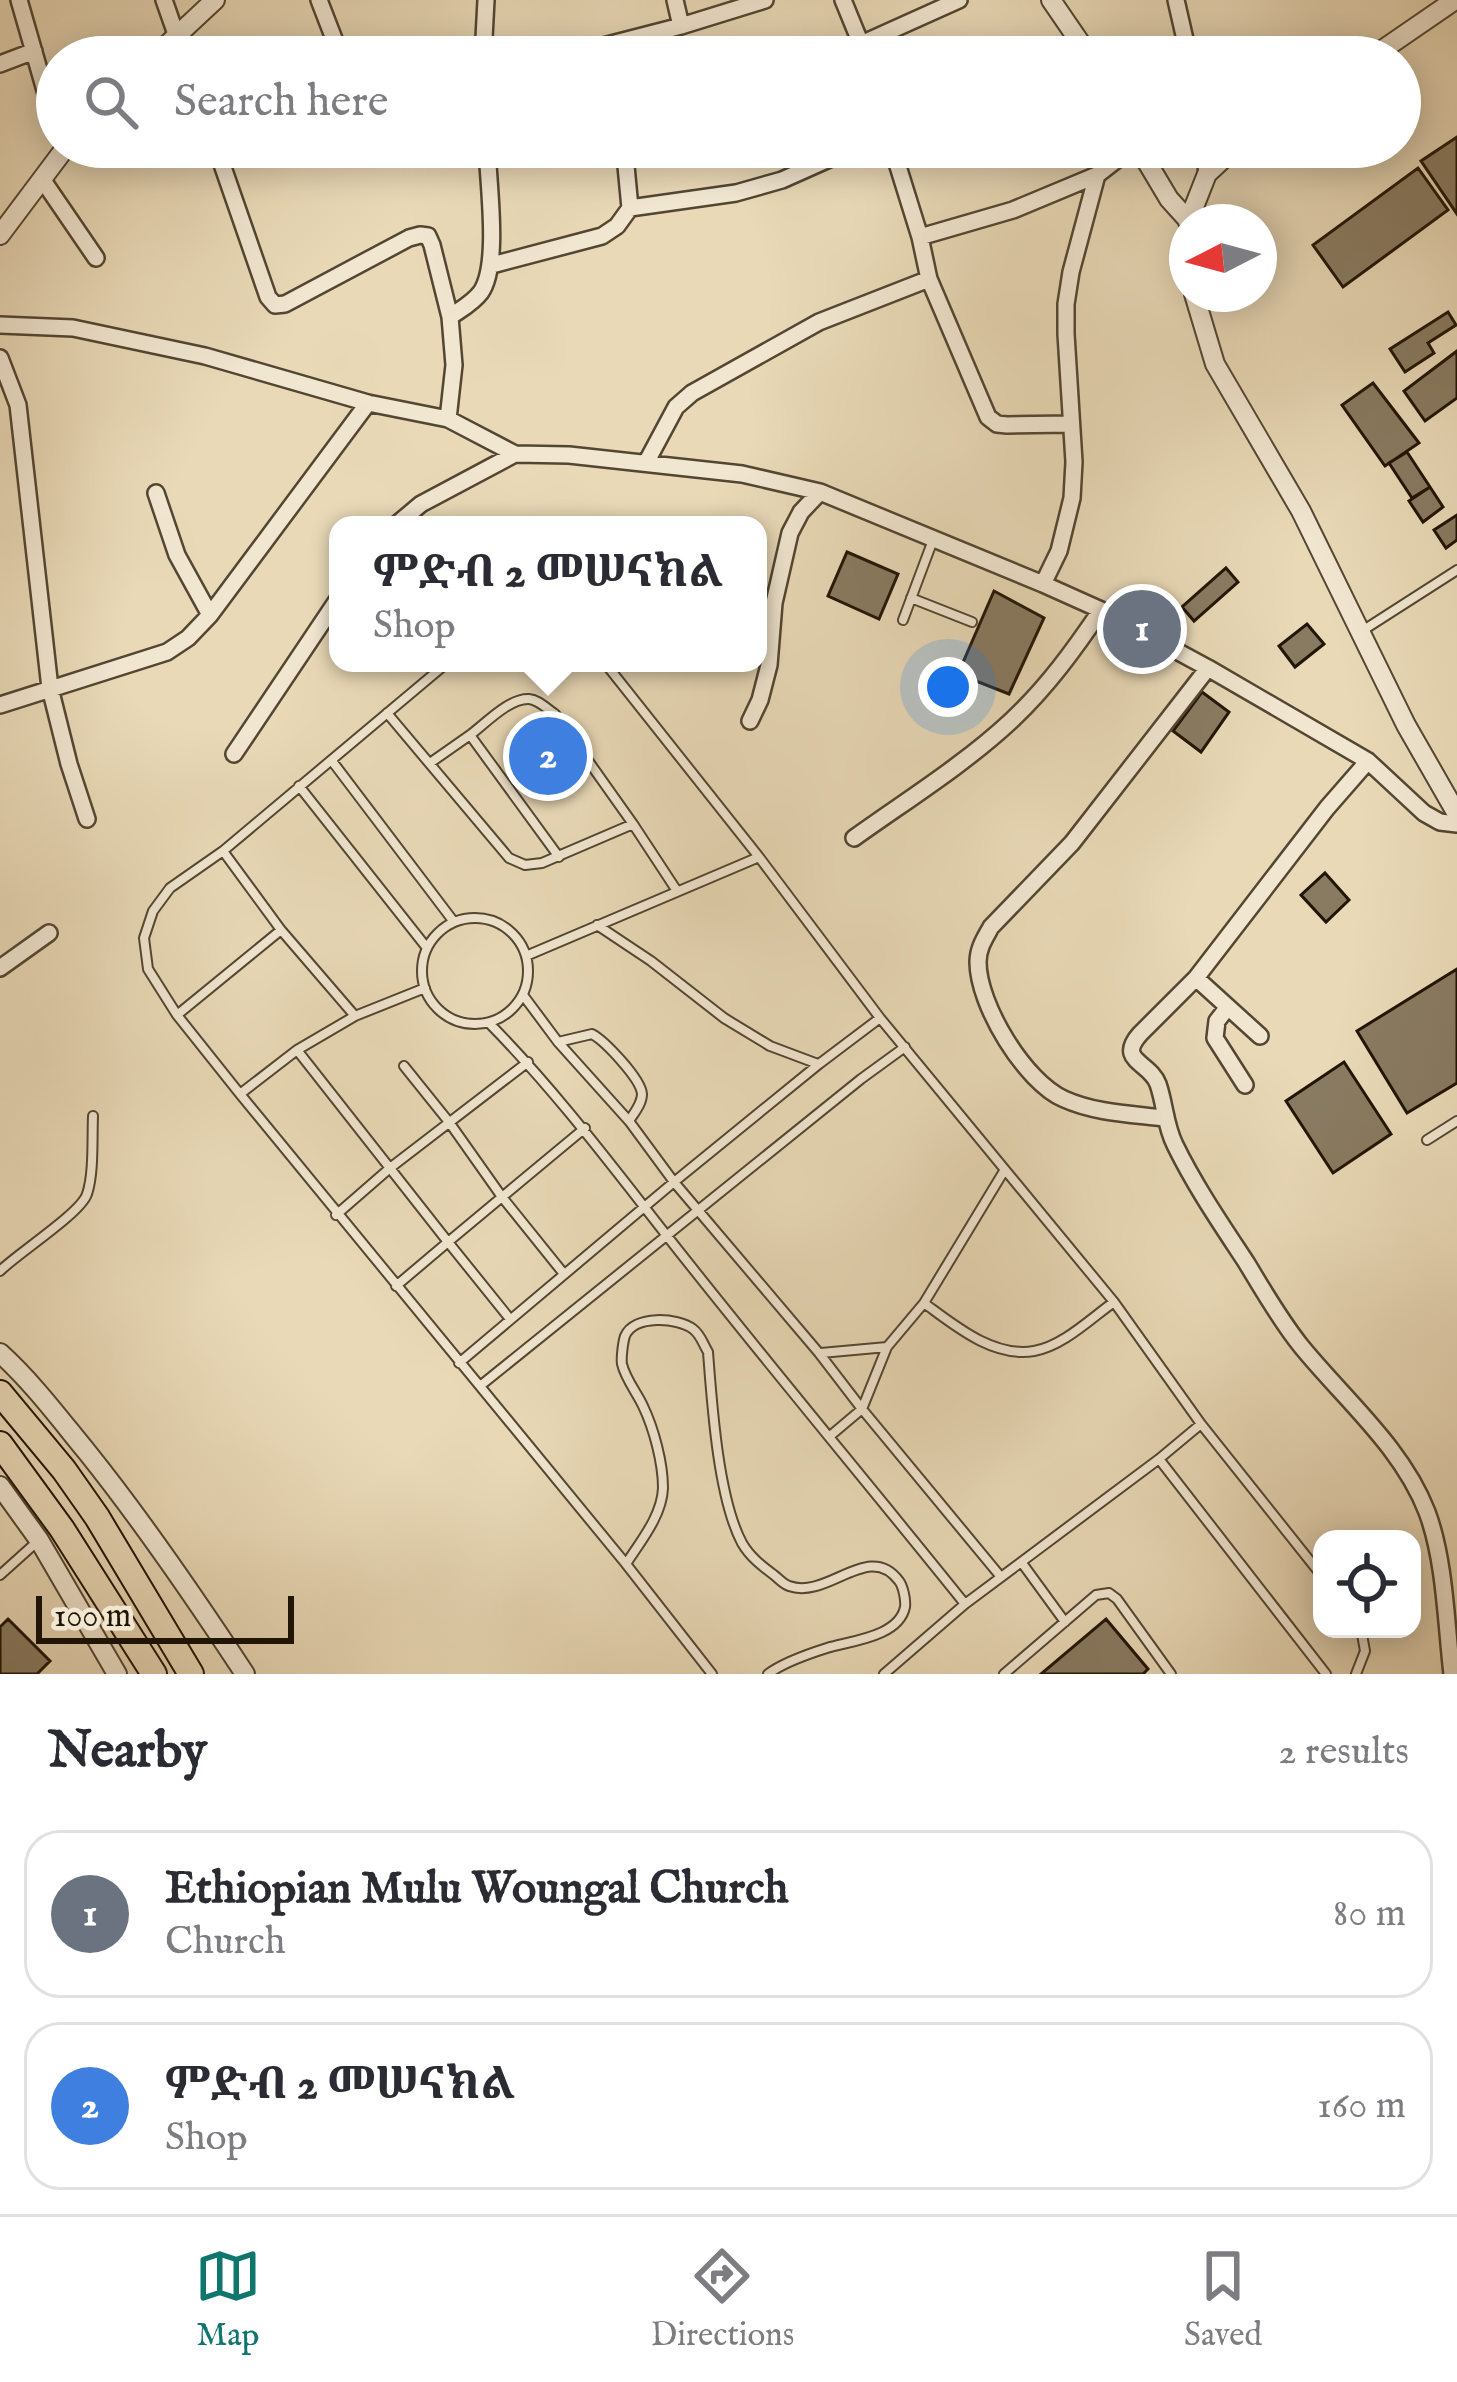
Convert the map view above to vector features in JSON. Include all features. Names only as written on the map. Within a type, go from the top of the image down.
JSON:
[{"type":"highway","points":[[0,1393],[97,1517],[190,1672]]},
{"type":"highway","points":[[0,1444],[62,1529],[154,1674]]},
{"type":"highway","points":[[112,1608],[124,1647],[139,1674]]},
{"type":"street","points":[[19,0],[36,58]]},
{"type":"street","points":[[164,0],[176,34],[215,0]]},
{"type":"street","points":[[319,0],[333,36]]},
{"type":"street","points":[[484,36],[486,0]]},
{"type":"street","points":[[675,0],[681,26]]},
{"type":"street","points":[[642,36],[765,0]]},
{"type":"street","points":[[844,0],[857,36]]},
{"type":"street","points":[[891,36],[959,0]]},
{"type":"street","points":[[1052,0],[1076,36]]},
{"type":"street","points":[[1176,0],[1184,36]]},
{"type":"street","points":[[1403,36],[1455,0]]},
{"type":"street","points":[[0,64],[34,51]]},
{"type":"street","points":[[0,235],[48,168]]},
{"type":"street","points":[[223,168],[268,297],[275,305],[409,238],[428,236],[450,317],[454,365],[448,419]]},
{"type":"street","points":[[450,317],[474,301],[492,265],[488,168]]},
{"type":"street","points":[[492,265],[602,236],[617,226],[630,208],[626,168]]},
{"type":"street","points":[[630,208],[736,193],[809,168]]},
{"type":"street","points":[[899,168],[929,280],[988,417],[1007,425],[1071,424]]},
{"type":"street","points":[[920,237],[1012,210],[1107,168]]},
{"type":"street","points":[[1149,168],[1172,204]]},
{"type":"street","points":[[1206,168],[1207,174]]},
{"type":"street","points":[[1195,204],[1213,168]]},
{"type":"street","points":[[1043,584],[1067,526],[1074,462],[1066,304],[1097,175]]},
{"type":"street","points":[[42,178],[96,258]]},
{"type":"street","points":[[646,464],[676,407],[692,393],[819,322],[929,280]]},
{"type":"street","points":[[1199,312],[1215,364],[1301,511],[1406,725],[1457,814]]},
{"type":"street","points":[[0,325],[74,328],[205,356],[368,403],[448,419],[515,454],[569,455],[742,474],[820,493],[1101,610],[1368,761],[1424,813],[1457,824]]},
{"type":"street","points":[[0,358],[18,405],[50,688],[87,819]]},
{"type":"street","points":[[0,705],[167,652],[188,638],[368,403]]},
{"type":"street","points":[[407,516],[515,454]]},
{"type":"street","points":[[156,493],[177,555],[210,615]]},
{"type":"street","points":[[750,721],[770,665],[774,603],[790,533],[801,512],[820,493]]},
{"type":"street","points":[[854,838],[1011,721],[1064,666],[1101,610]]},
{"type":"street","points":[[233,754],[329,611]]},
{"type":"street","points":[[1164,1118],[1090,1108],[1040,1084],[996,1020],[978,962],[991,927],[1072,843],[1208,668]]},
{"type":"street","points":[[1368,761],[1196,978],[1132,1043],[1131,1050],[1156,1079],[1174,1144],[1205,1199],[1299,1344],[1381,1437],[1412,1480],[1437,1549],[1452,1674]]},
{"type":"street","points":[[0,968],[49,933]]},
{"type":"street","points":[[1196,978],[1260,1036]]},
{"type":"street","points":[[1228,1007],[1217,1021],[1215,1038],[1245,1085]]},
{"type":"street","points":[[0,1353],[27,1378],[104,1473],[180,1574],[245,1674]]},
{"type":"street","points":[[0,1486],[39,1540],[117,1674]]},
{"type":"lane","points":[[903,620],[934,539]]},
{"type":"lane","points":[[1361,632],[1457,570]]},
{"type":"lane","points":[[911,598],[972,622]]},
{"type":"lane","points":[[436,672],[224,851],[170,888],[153,910],[144,938],[148,970],[239,1094],[712,1674]]},
{"type":"lane","points":[[611,672],[880,1018],[1114,1302],[1201,1424],[1313,1565]]},
{"type":"lane","points":[[430,763],[512,704],[527,699],[538,702],[555,714],[676,891]]},
{"type":"lane","points":[[387,712],[509,858],[525,865],[559,857],[633,824]]},
{"type":"lane","points":[[470,735],[559,857]]},
{"type":"lane","points":[[332,761],[454,922]]},
{"type":"lane","points":[[299,786],[427,948]]},
{"type":"lane","points":[[224,851],[281,930],[355,1016]]},
{"type":"lane","points":[[526,956],[759,857]]},
{"type":"lane","points":[[490,919],[519,940],[526,956],[523,995],[509,1012],[489,1022],[470,1024],[450,1018],[435,1006],[425,988],[422,968],[427,948],[438,932],[454,922],[490,919]]},
{"type":"lane","points":[[597,925],[724,1018],[770,1046],[819,1064]]},
{"type":"lane","points":[[178,1015],[281,930]]},
{"type":"lane","points":[[239,1094],[297,1050],[355,1016],[425,988]]},
{"type":"lane","points":[[523,995],[1001,1576]]},
{"type":"lane","points":[[459,1363],[880,1018]]},
{"type":"lane","points":[[489,1022],[585,1128],[965,1604]]},
{"type":"lane","points":[[558,1042],[592,1034],[604,1041],[641,1089],[642,1100],[629,1121]]},
{"type":"lane","points":[[480,1386],[905,1047]]},
{"type":"lane","points":[[297,1050],[510,1319]]},
{"type":"lane","points":[[336,1215],[528,1062]]},
{"type":"lane","points":[[404,1066],[564,1274]]},
{"type":"lane","points":[[0,1271],[80,1208],[88,1193],[93,1117]]},
{"type":"lane","points":[[1427,1140],[1457,1121]]},
{"type":"lane","points":[[396,1286],[585,1128]]},
{"type":"lane","points":[[830,1436],[862,1409],[887,1347],[924,1303],[1005,1171]]},
{"type":"lane","points":[[924,1303],[965,1333],[1006,1350],[1034,1352],[1060,1341],[1114,1302]]},
{"type":"lane","points":[[626,1564],[651,1525],[663,1491],[646,1412],[621,1363],[625,1334],[635,1325],[652,1321],[689,1325],[708,1352],[723,1479],[743,1544],[759,1565],[790,1586],[829,1585],[872,1565],[884,1568],[902,1584],[905,1606],[898,1621],[870,1638],[828,1647],[768,1674]]},
{"type":"lane","points":[[819,1353],[887,1347]]},
{"type":"lane","points":[[884,1674],[965,1604],[1201,1424]]},
{"type":"lane","points":[[1159,1459],[1326,1674]]},
{"type":"lane","points":[[0,1575],[39,1540]]},
{"type":"lane","points":[[1022,1563],[1065,1622]]},
{"type":"lane","points":[[1004,1674],[1096,1594],[1108,1593],[1117,1598],[1171,1674]]},
{"type":"lane","points":[[1356,1674],[1365,1651],[1363,1638]]},
{"type":"lane","points":[[898,1663],[909,1674]]},
{"type":"building","points":[[1457,137],[1457,214],[1421,161]]},
{"type":"building","points":[[1418,168],[1448,210],[1343,287],[1313,245]]},
{"type":"building","points":[[1448,312],[1456,325],[1428,343],[1434,353],[1405,372],[1390,349]]},
{"type":"building","points":[[1457,351],[1457,398],[1425,421],[1404,391]]},
{"type":"building","points":[[1373,383],[1419,443],[1385,466],[1342,405]]},
{"type":"building","points":[[1407,452],[1430,487],[1412,498],[1389,463]]},
{"type":"building","points":[[1430,487],[1443,507],[1423,522],[1409,501]]},
{"type":"building","points":[[1457,515],[1457,540],[1446,548],[1434,530]]},
{"type":"building","points":[[847,552],[898,574],[879,619],[828,596]]},
{"type":"building","points":[[1226,568],[1238,582],[1194,621],[1182,607]]},
{"type":"building","points":[[994,591],[1044,618],[1009,694],[958,674]]},
{"type":"building","points":[[1307,624],[1324,644],[1295,667],[1279,646]]},
{"type":"building","points":[[1202,692],[1229,712],[1201,752],[1173,731]]},
{"type":"building","points":[[1325,873],[1349,900],[1326,922],[1301,895]]},
{"type":"building","points":[[1457,969],[1457,1083],[1407,1113],[1357,1031]]},
{"type":"building","points":[[1344,1062],[1391,1134],[1333,1173],[1286,1101]]},
{"type":"building","points":[[8,1619],[50,1661],[37,1674],[0,1674],[0,1627]]},
{"type":"building","points":[[1106,1619],[1148,1669],[1143,1674],[1041,1674]]},
{"type":"place","name":"Ethiopian Mulu Woungal Church","points":[[1142,629]]},
{"type":"place","name":"ምድብ 2 መሠናክል","points":[[548,756]]}]
